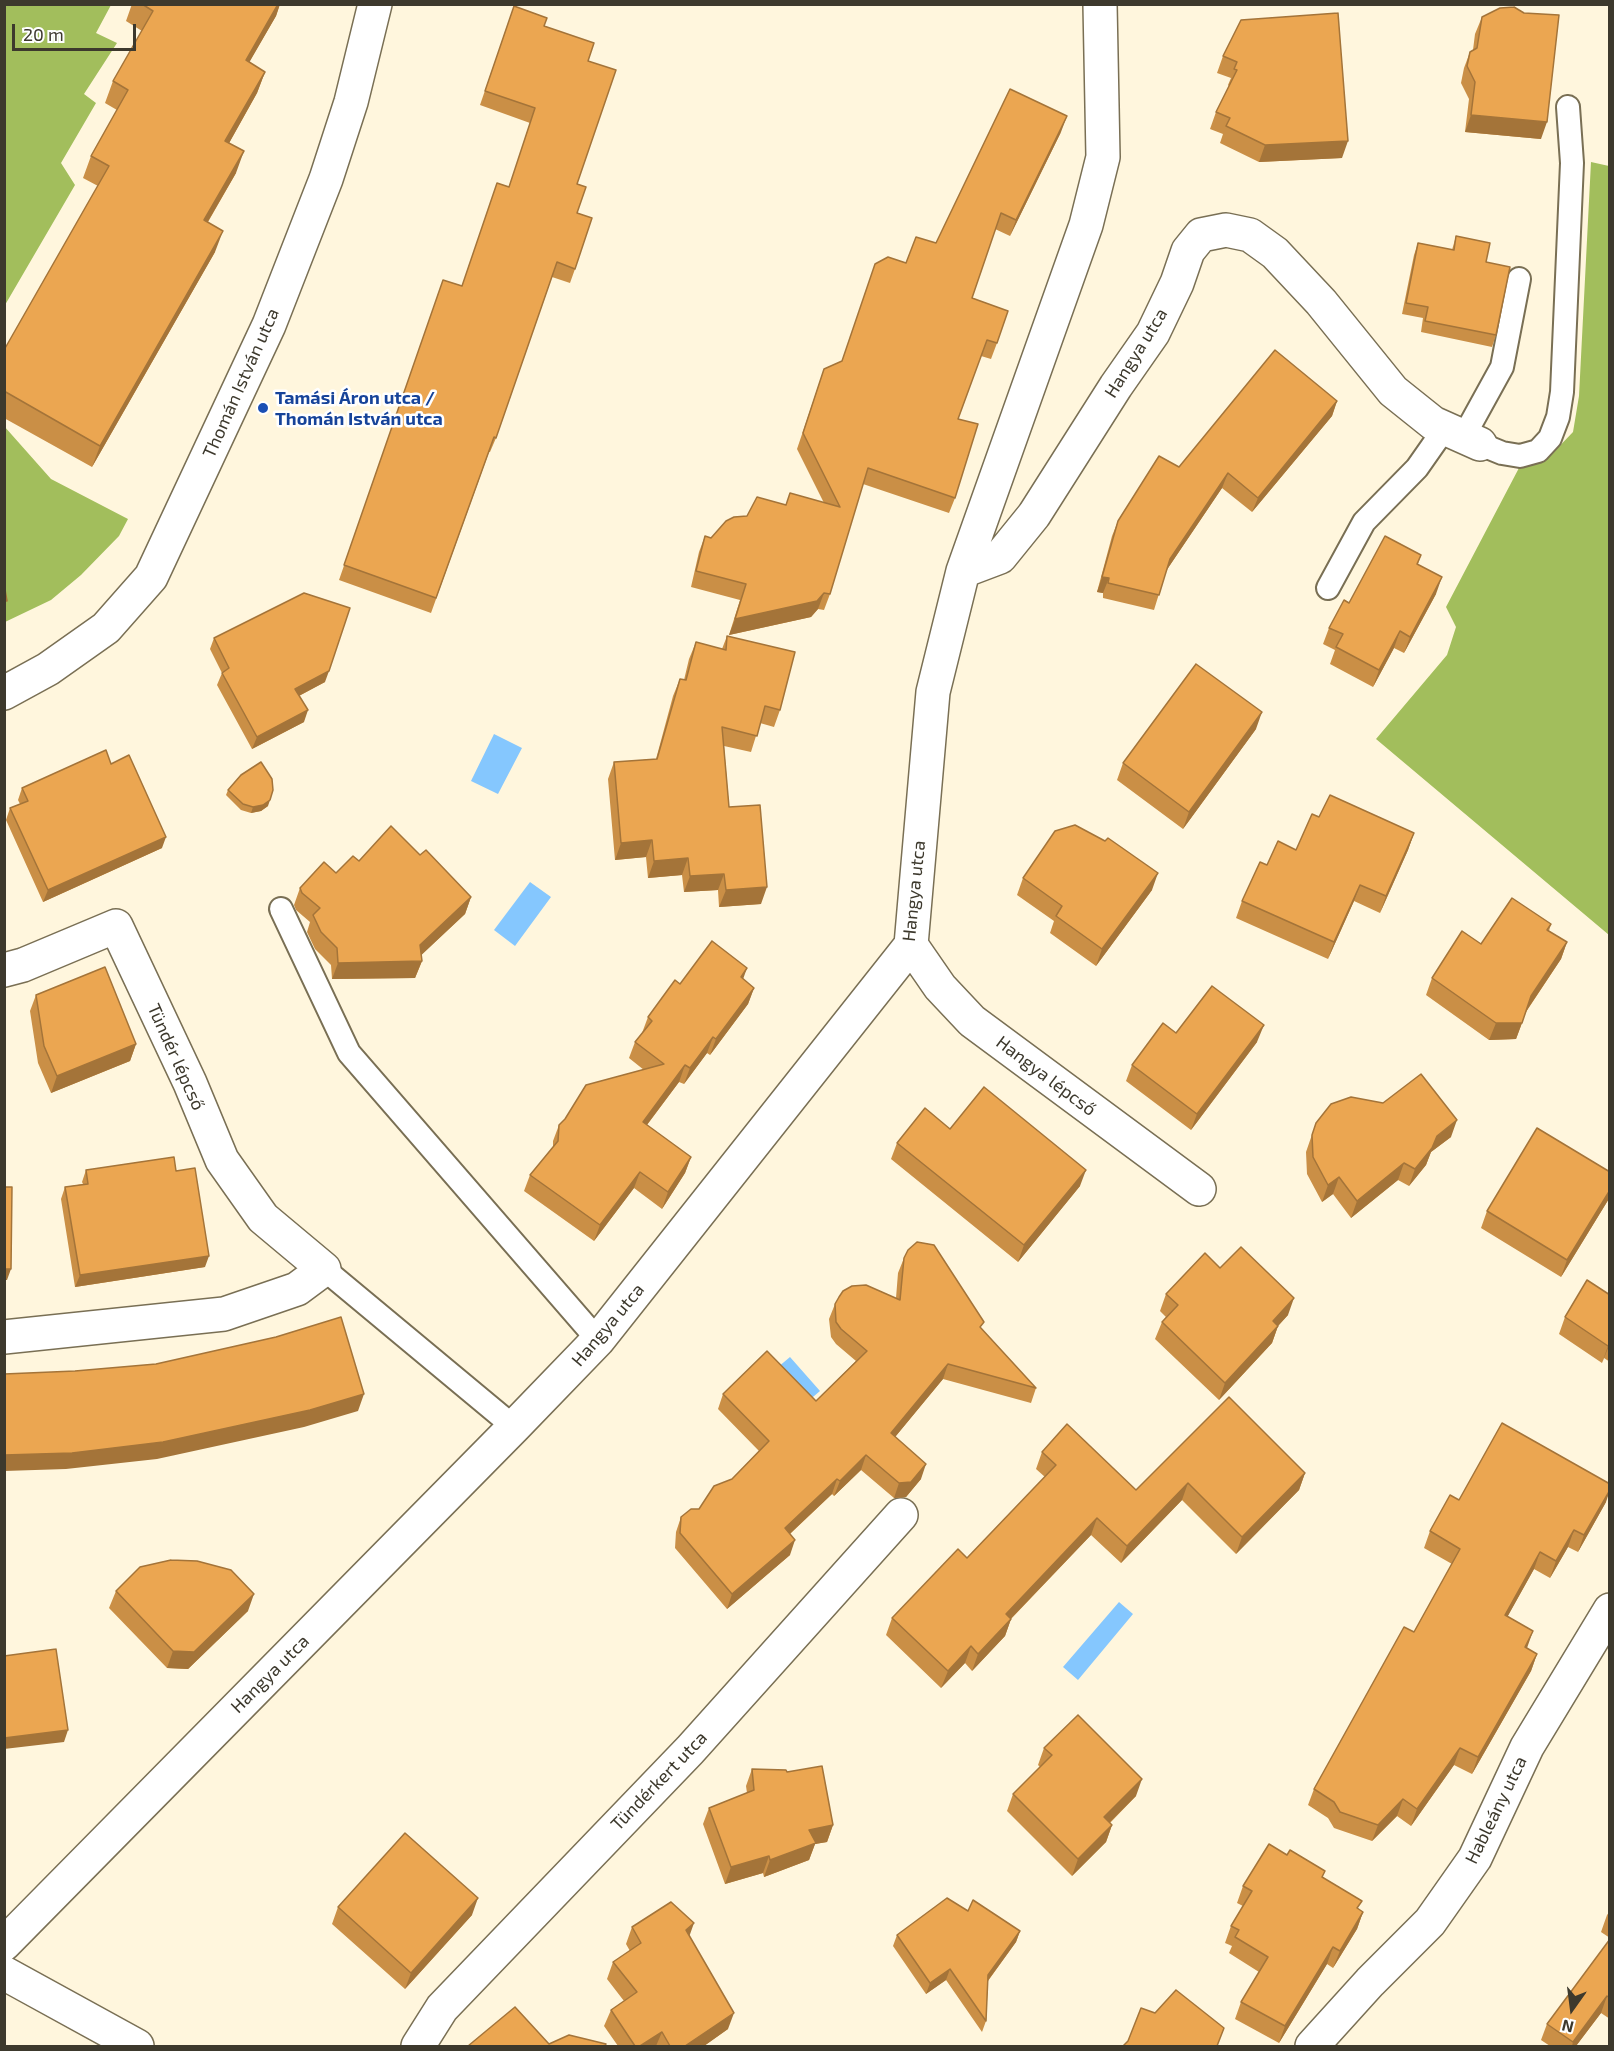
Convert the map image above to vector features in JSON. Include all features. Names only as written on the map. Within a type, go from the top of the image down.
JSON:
[{"type":"street","name":"Thomán István utca","points":[[4,693],[48,669],[105,628],[151,577],[269,325],[326,179],[351,102],[375,4]]},
{"type":"street","name":"Hangya utca","points":[[4,1944],[598,1340],[910,945],[933,692],[963,571],[1086,225],[1103,157],[1100,4]]},
{"type":"street","name":"Hangya utca","points":[[963,571],[1000,557],[1034,515],[1116,386],[1153,333],[1177,283],[1188,251],[1201,235],[1226,230],[1250,235],[1275,253],[1321,302],[1393,391],[1433,423],[1463,436]]},
{"type":"street","name":"Tündér lépcső","points":[[4,970],[23,965],[116,926],[190,1083],[222,1160],[263,1218],[324,1269]]},
{"type":"street","name":"Hangya lépcső","points":[[910,945],[940,987],[972,1021],[1198,1189]]},
{"type":"street","points":[[4,1337],[225,1314],[297,1289],[324,1269]]},
{"type":"street","name":"Tündérkert utca","points":[[418,2046],[442,2008],[690,1750],[901,1515]]},
{"type":"street","name":"Hableány utca","points":[[1312,2046],[1370,1982],[1430,1922],[1475,1858],[1527,1747],[1610,1610]]},
{"type":"street","points":[[4,1973],[137,2046]]},
{"type":"lane","points":[[1463,436],[1502,453],[1520,456],[1538,451],[1550,438],[1558,417],[1562,392],[1572,163],[1568,107]]},
{"type":"lane","points":[[1328,588],[1364,522],[1417,468],[1463,436],[1502,368],[1519,279]]},
{"type":"lane","points":[[281,909],[349,1053],[598,1340]]},
{"type":"lane","name":"Tündér lépcső","points":[[324,1269],[514,1427]]},
{"type":"green space","points":[[5,4],[111,5],[96,33],[117,43],[84,94],[96,103],[61,163],[75,185],[5,305]]},
{"type":"green space","points":[[1591,162],[1609,166],[1609,935],[1376,739],[1447,655],[1456,627],[1446,607],[1520,466],[1549,457],[1573,432],[1579,396]]},
{"type":"green space","points":[[4,426],[51,479],[128,519],[119,536],[81,575],[51,600],[5,622]]},
{"type":"water","points":[[494,734],[522,748],[498,794],[471,781]]},
{"type":"water","points":[[530,882],[551,897],[515,946],[494,930]]},
{"type":"water","points":[[790,1357],[820,1391],[800,1408],[771,1373]]},
{"type":"water","points":[[1119,1602],[1133,1614],[1078,1680],[1063,1667]]},
{"type":"building","points":[[142,4],[278,4],[246,60],[265,72],[225,141],[244,151],[204,220],[223,231],[100,446],[4,391],[4,350],[109,166],[91,156],[128,90],[113,81],[153,11]]},
{"type":"building","points":[[514,6],[547,18],[544,26],[594,43],[588,61],[616,70],[577,184],[586,187],[577,213],[592,218],[575,269],[557,262],[496,438],[494,437],[436,598],[344,565],[443,280],[462,286],[497,183],[509,187],[535,108],[485,91]]},
{"type":"building","points":[[1514,7],[1524,13],[1559,15],[1547,122],[1471,115],[1475,82],[1467,66],[1470,52],[1477,48],[1482,17],[1500,8]]},
{"type":"building","points":[[1338,13],[1348,141],[1265,145],[1226,126],[1230,118],[1216,112],[1237,70],[1234,69],[1237,62],[1223,56],[1241,20]]},
{"type":"building","points":[[1010,89],[1067,116],[1016,220],[1001,213],[972,298],[1008,311],[997,343],[987,340],[958,419],[978,424],[955,498],[868,468],[830,594],[824,593],[817,601],[735,619],[746,584],[696,571],[705,536],[711,538],[726,521],[734,517],[747,516],[757,497],[786,505],[790,493],[840,507],[803,433],[824,369],[842,361],[875,264],[888,257],[906,263],[916,237],[936,243]]},
{"type":"building","points":[[1456,236],[1490,243],[1486,262],[1510,267],[1496,335],[1425,321],[1428,307],[1406,303],[1418,243],[1454,250]]},
{"type":"building","points":[[1275,350],[1337,401],[1258,498],[1228,473],[1170,559],[1159,595],[1108,583],[1109,578],[1102,577],[1118,521],[1159,456],[1179,467]]},
{"type":"building","points":[[1385,536],[1421,555],[1417,564],[1442,577],[1410,637],[1400,631],[1379,670],[1336,647],[1343,634],[1329,628],[1344,600],[1349,603]]},
{"type":"building","points":[[4,584],[7,601],[4,601]]},
{"type":"building","points":[[304,593],[350,608],[329,671],[295,689],[308,710],[257,737],[222,673],[229,668],[214,638]]},
{"type":"building","points":[[727,636],[795,652],[780,710],[765,706],[757,736],[722,727],[729,807],[760,805],[767,887],[726,890],[724,874],[690,876],[688,858],[654,861],[652,840],[621,843],[614,762],[657,759],[680,679],[686,680],[696,642],[726,650]]},
{"type":"building","points":[[1196,664],[1262,712],[1189,812],[1123,763]]},
{"type":"building","points":[[106,750],[111,764],[129,755],[166,837],[48,890],[10,808],[28,801],[22,788]]},
{"type":"building","points":[[261,762],[272,779],[273,790],[270,800],[263,805],[253,807],[243,804],[228,790],[241,775]]},
{"type":"building","points":[[1330,795],[1414,833],[1386,896],[1360,885],[1334,942],[1242,901],[1260,862],[1267,865],[1278,841],[1296,850],[1312,814],[1319,817]]},
{"type":"building","points":[[1075,825],[1105,841],[1108,838],[1158,873],[1102,949],[1056,916],[1062,906],[1023,878],[1055,831]]},
{"type":"building","points":[[391,826],[420,855],[426,850],[471,897],[420,945],[422,961],[338,963],[337,948],[321,932],[313,915],[320,908],[302,893],[300,888],[324,862],[336,873],[353,856],[359,861]]},
{"type":"building","points":[[1512,898],[1551,924],[1547,930],[1567,942],[1531,996],[1522,1023],[1496,1023],[1432,978],[1462,931],[1481,944]]},
{"type":"building","points":[[712,941],[747,968],[741,977],[754,988],[716,1039],[713,1037],[690,1068],[685,1065],[643,1122],[691,1157],[668,1192],[640,1172],[600,1225],[530,1175],[558,1141],[559,1125],[586,1085],[664,1064],[635,1042],[652,1021],[648,1017],[675,980],[680,984]]},
{"type":"building","points":[[105,967],[136,1044],[57,1076],[44,1046],[36,995]]},
{"type":"building","points":[[1212,986],[1264,1025],[1197,1114],[1132,1065],[1163,1023],[1176,1033]]},
{"type":"building","points":[[1421,1074],[1457,1120],[1437,1136],[1432,1148],[1415,1169],[1404,1163],[1357,1201],[1339,1177],[1328,1185],[1313,1157],[1312,1135],[1316,1123],[1331,1104],[1351,1097],[1383,1103]]},
{"type":"building","points":[[984,1087],[1086,1170],[1024,1245],[897,1143],[925,1108],[950,1129]]},
{"type":"building","points":[[1537,1128],[1610,1172],[1610,1190],[1567,1260],[1487,1211]]},
{"type":"building","points":[[174,1157],[176,1171],[195,1168],[209,1256],[80,1275],[65,1187],[88,1184],[86,1170]]},
{"type":"building","points":[[4,1187],[12,1187],[11,1269],[4,1269]]},
{"type":"building","points":[[917,1242],[934,1245],[984,1322],[980,1327],[1036,1388],[948,1364],[891,1433],[926,1464],[911,1482],[899,1483],[866,1455],[840,1481],[837,1479],[785,1528],[795,1540],[732,1594],[680,1533],[681,1517],[691,1509],[699,1509],[714,1486],[732,1479],[769,1441],[723,1394],[767,1351],[816,1401],[867,1351],[836,1322],[835,1304],[839,1297],[843,1291],[852,1286],[866,1285],[900,1300],[904,1258],[908,1250]]},
{"type":"building","points":[[1241,1247],[1294,1298],[1273,1321],[1278,1326],[1225,1383],[1162,1322],[1178,1305],[1166,1294],[1205,1253],[1220,1268]]},
{"type":"building","points":[[1587,1280],[1610,1295],[1610,1343],[1608,1346],[1565,1317]]},
{"type":"building","points":[[341,1317],[364,1394],[310,1410],[163,1442],[72,1453],[4,1455],[4,1374],[156,1364],[276,1337]]},
{"type":"building","points":[[1229,1397],[1305,1473],[1242,1537],[1188,1483],[1127,1546],[1097,1518],[1006,1614],[1011,1619],[978,1654],[971,1646],[948,1671],[892,1618],[958,1549],[967,1558],[1056,1465],[1042,1452],[1067,1424],[1136,1490]]},
{"type":"building","points":[[1502,1423],[1610,1484],[1610,1490],[1584,1535],[1574,1530],[1556,1561],[1540,1552],[1505,1615],[1533,1631],[1525,1647],[1537,1654],[1478,1757],[1460,1748],[1417,1809],[1403,1799],[1378,1825],[1340,1812],[1334,1802],[1314,1789],[1404,1627],[1414,1632],[1460,1549],[1430,1531],[1450,1495],[1459,1500]]},
{"type":"building","points":[[171,1560],[197,1561],[231,1570],[254,1594],[194,1652],[173,1651],[116,1591],[140,1567]]},
{"type":"building","points":[[56,1649],[68,1730],[4,1738],[4,1656]]},
{"type":"building","points":[[1078,1715],[1142,1779],[1104,1817],[1112,1825],[1078,1859],[1013,1794],[1052,1755],[1044,1748]]},
{"type":"building","points":[[822,1766],[833,1825],[809,1830],[816,1843],[770,1860],[769,1856],[731,1867],[709,1808],[754,1790],[752,1769],[786,1770],[787,1772]]},
{"type":"building","points":[[405,1833],[478,1898],[411,1973],[338,1907]]},
{"type":"building","points":[[1269,1844],[1287,1855],[1290,1850],[1325,1871],[1322,1877],[1362,1901],[1357,1908],[1363,1912],[1340,1951],[1333,1947],[1285,2026],[1241,2002],[1268,1957],[1235,1937],[1239,1930],[1231,1926],[1252,1891],[1243,1886]]},
{"type":"building","points":[[947,1898],[968,1911],[973,1900],[1020,1931],[988,1975],[986,2021],[950,1969],[930,1983],[897,1935]]},
{"type":"building","points":[[671,1902],[694,1923],[686,1930],[734,2013],[685,2046],[670,2046],[662,2032],[640,2046],[635,2046],[611,2010],[637,1992],[613,1962],[641,1943],[632,1927]]},
{"type":"building","points":[[1610,1939],[1610,1998],[1607,1996],[1573,2042],[1547,2024]]},
{"type":"building","points":[[1176,1990],[1224,2028],[1217,2046],[1123,2046],[1128,2041],[1141,2008],[1155,2013]]},
{"type":"building","points":[[515,2007],[549,2044],[569,2035],[606,2044],[605,2046],[468,2046]]},
{"type":"place","name":"Tamási Áron utca / Thomán István utca","points":[[263,408]]}]
